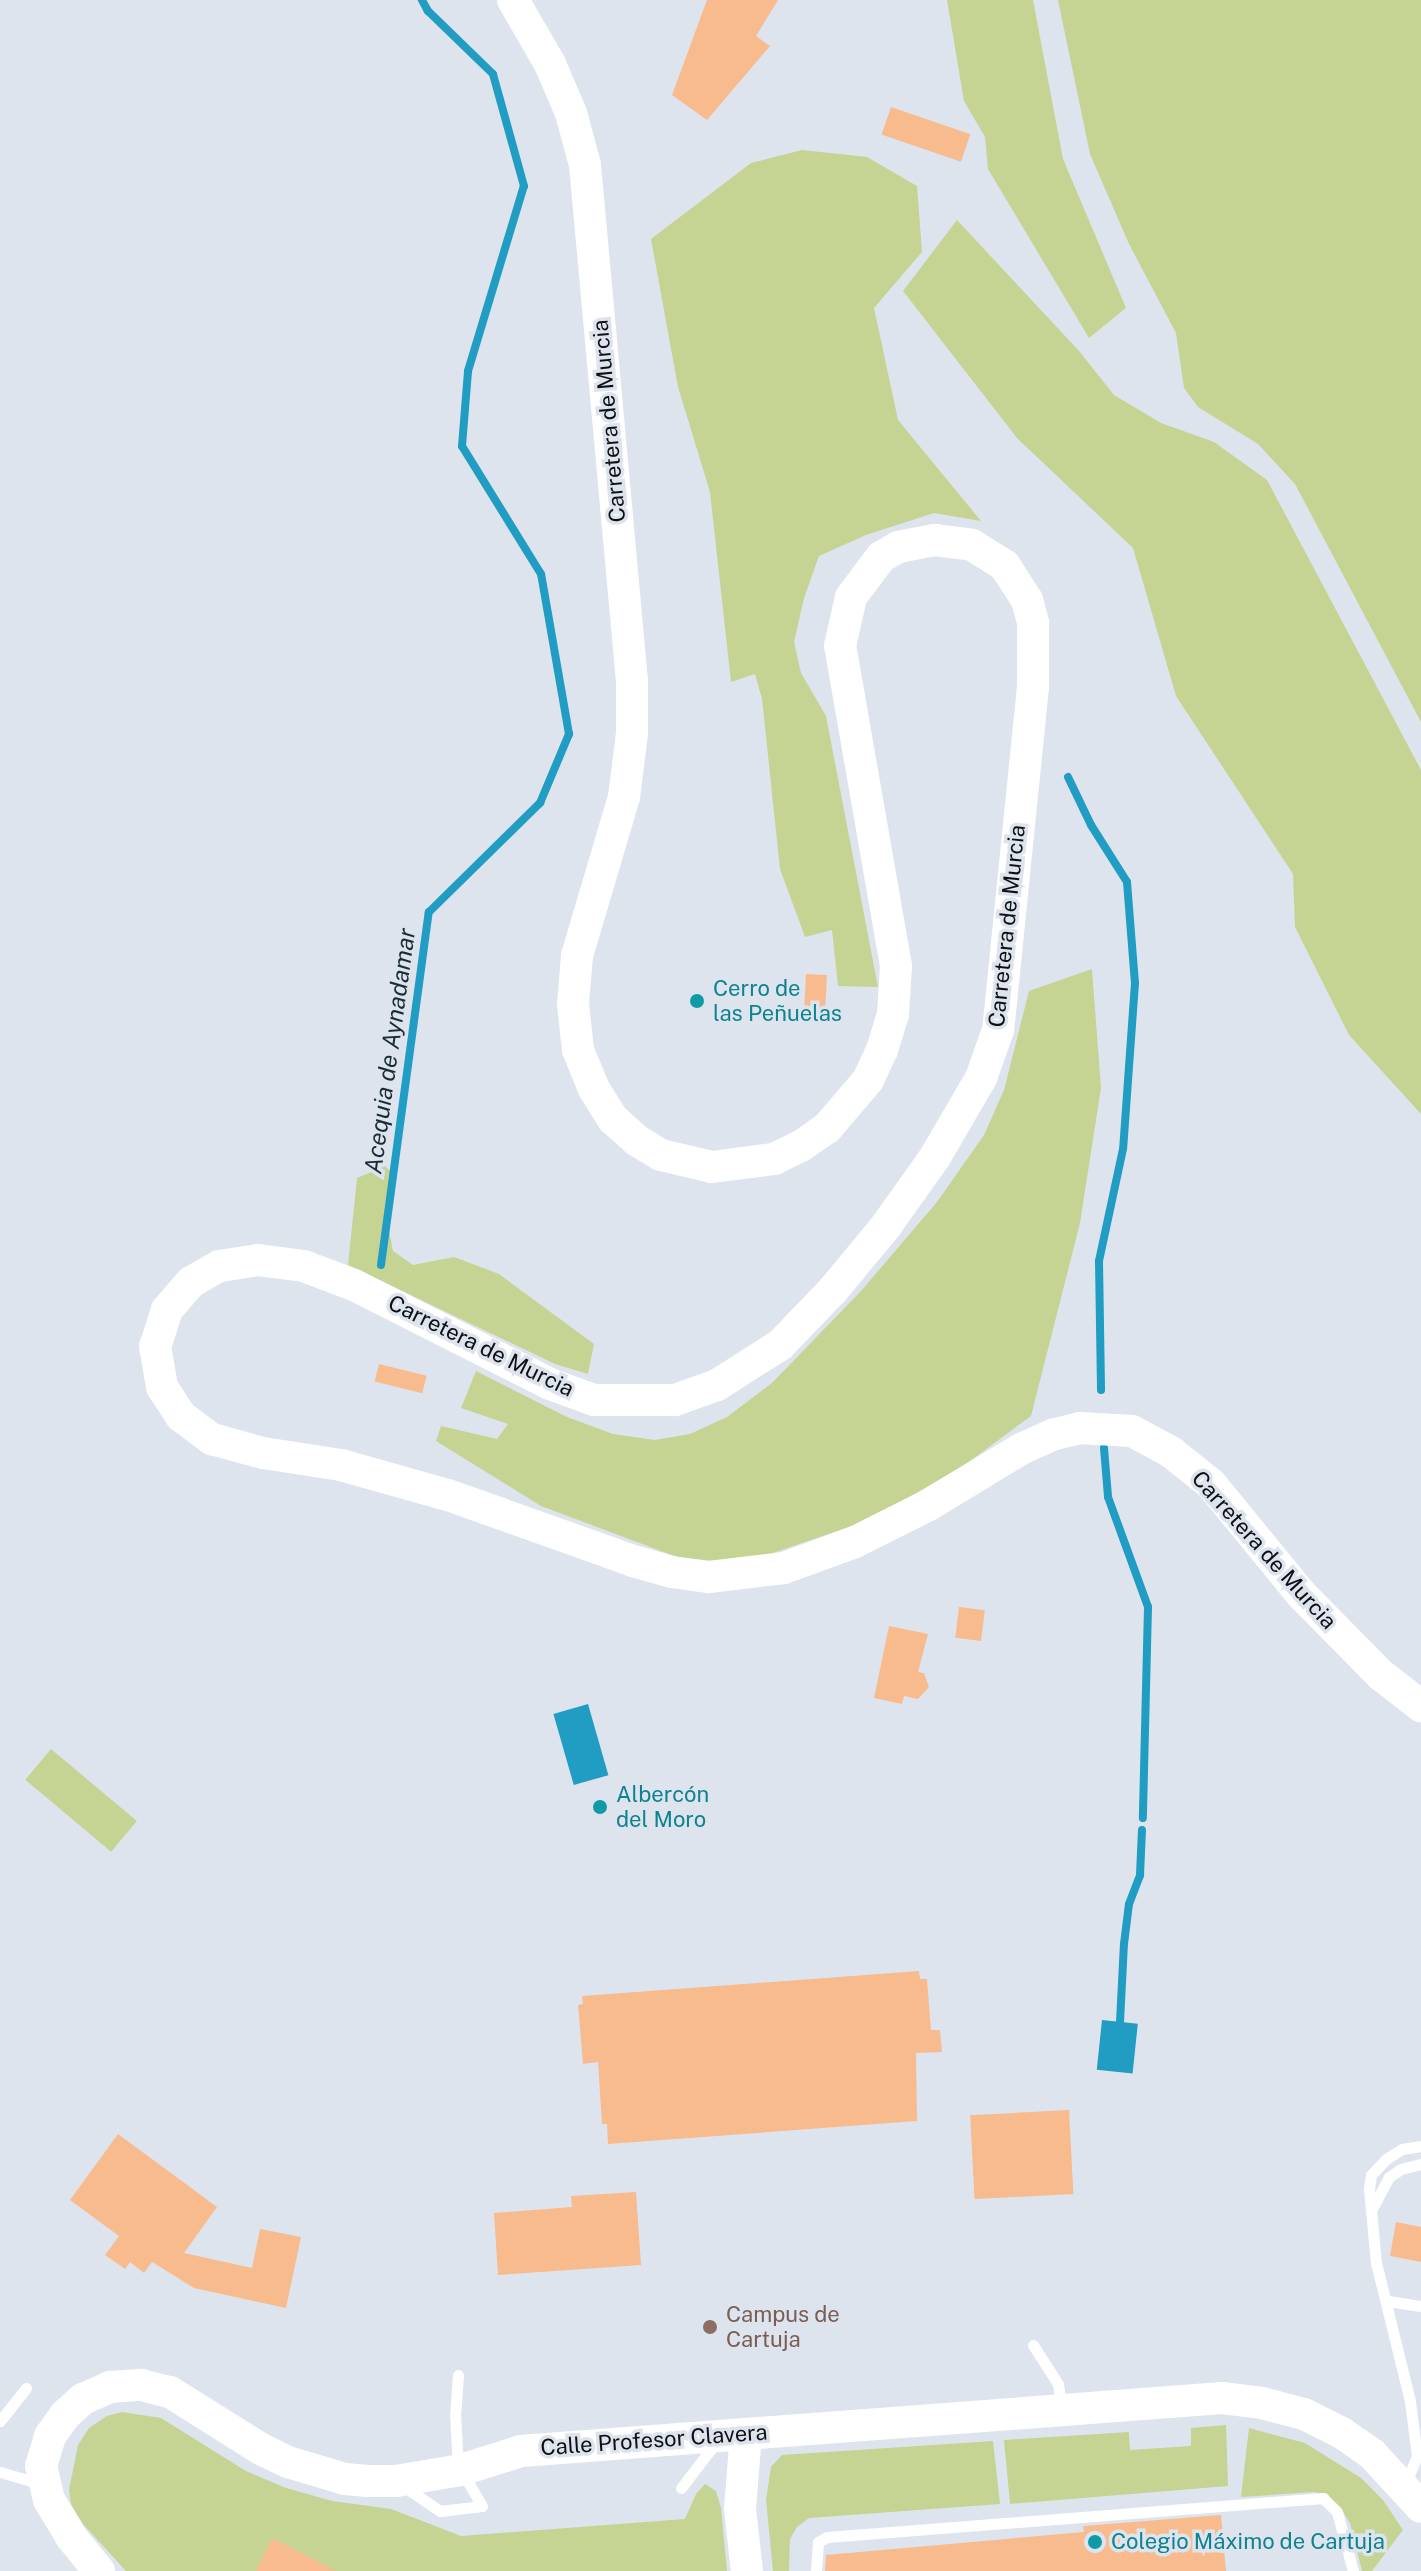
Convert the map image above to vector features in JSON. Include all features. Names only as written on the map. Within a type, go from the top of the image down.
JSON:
[{"type":"main road","name":"Carretera de Murcia","points":[[513,0],[550,64],[571,113],[585,165],[632,681],[632,733],[624,797],[576,968],[573,1004],[578,1050],[594,1089],[613,1119],[636,1140],[661,1155],[712,1167],[774,1159],[801,1146],[827,1128],[868,1080],[893,1015],[896,966],[840,646],[851,597],[881,557],[898,547],[934,540],[972,545],[1005,566],[1022,590],[1033,623],[1033,687],[998,1030],[981,1078],[935,1157],[886,1226],[833,1290],[780,1345],[717,1385],[675,1400],[594,1400],[550,1384],[354,1285],[304,1266],[258,1260],[219,1266],[191,1282],[167,1310],[155,1346],[162,1387],[181,1416],[212,1439],[263,1453],[341,1465],[448,1495],[633,1561],[672,1572],[709,1577],[784,1568],[855,1542],[927,1506],[1021,1449],[1055,1434],[1080,1428],[1132,1431],[1171,1452],[1211,1484],[1302,1595],[1381,1675],[1421,1706]]},
{"type":"main road","name":"Calle Profesor Clavera","points":[[95,2569],[49,2500],[41,2466],[50,2436],[65,2415],[83,2399],[110,2387],[141,2385],[170,2392],[261,2449],[288,2462],[345,2479],[396,2481],[461,2470],[521,2451],[1222,2398],[1262,2403],[1304,2414],[1342,2433],[1372,2454],[1413,2496]]},
{"type":"main road","points":[[734,2434],[747,2571]]},
{"type":"lane","points":[[1413,2496],[1417,2456],[1410,2401],[1388,2301],[1376,2263],[1371,2175],[1386,2159],[1402,2149],[1421,2146]]},
{"type":"lane","points":[[1372,2207],[1389,2177],[1421,2164]]},
{"type":"lane","points":[[1388,2301],[1421,2306]]},
{"type":"lane","points":[[1033,2345],[1058,2384],[1062,2410]]},
{"type":"lane","points":[[396,2481],[440,2511],[482,2506],[461,2470],[455,2416],[458,2375]]},
{"type":"lane","points":[[0,2421],[26,2388]]},
{"type":"lane","points":[[681,2488],[734,2434]]},
{"type":"lane","points":[[0,2472],[45,2485]]},
{"type":"lane","points":[[816,2571],[818,2542],[827,2537],[1323,2498],[1337,2512],[1353,2571]]},
{"type":"green space","points":[[947,0],[1033,0],[1063,159],[1126,308],[1089,338],[988,169],[985,137],[964,101]]},
{"type":"green space","points":[[1058,0],[1421,0],[1421,722],[1295,484],[1258,444],[1198,407],[1184,388],[1176,333],[1129,244],[1090,154]]},
{"type":"green space","points":[[802,150],[867,157],[917,186],[922,252],[874,308],[898,420],[981,521],[934,513],[866,535],[819,556],[804,598],[794,642],[801,673],[826,716],[878,987],[838,986],[832,930],[805,937],[780,869],[762,699],[755,674],[731,682],[710,492],[678,387],[651,239],[751,163]]},
{"type":"green space","points":[[957,220],[1079,351],[1114,395],[1161,423],[1214,442],[1267,480],[1421,770],[1421,1114],[1349,1035],[1295,927],[1293,874],[1176,696],[1133,548],[1017,438],[903,291]]},
{"type":"green space","points":[[1092,969],[1101,1088],[1080,1223],[1031,1416],[966,1464],[872,1519],[764,1556],[723,1562],[677,1557],[541,1506],[436,1441],[441,1426],[497,1439],[508,1424],[461,1408],[476,1371],[567,1417],[613,1434],[655,1440],[690,1434],[727,1417],[772,1383],[861,1291],[937,1202],[984,1135],[1004,1090],[1029,991]]},
{"type":"green space","points":[[385,1166],[392,1173],[386,1215],[393,1251],[413,1265],[454,1257],[499,1274],[594,1344],[588,1374],[555,1364],[348,1265],[357,1178]]},
{"type":"green space","points":[[51,1749],[137,1821],[111,1852],[25,1780]]},
{"type":"green space","points":[[122,2412],[161,2418],[246,2471],[286,2488],[332,2501],[391,2509],[461,2536],[685,2519],[696,2494],[705,2484],[716,2491],[721,2508],[727,2571],[126,2571],[83,2524],[71,2504],[69,2490],[78,2445],[89,2428],[107,2416]]},
{"type":"green space","points":[[1226,2425],[1228,2486],[1010,2504],[1004,2440],[1129,2432],[1130,2450],[1191,2446],[1191,2428]]},
{"type":"green space","points":[[1249,2428],[1305,2443],[1361,2478],[1383,2500],[1403,2530],[1372,2571],[1362,2571],[1350,2523],[1340,2507],[1327,2495],[1314,2492],[1241,2497]]},
{"type":"green space","points":[[993,2441],[1000,2504],[809,2518],[797,2527],[790,2539],[789,2571],[773,2571],[766,2500],[771,2467],[782,2455]]},
{"type":"water","points":[[588,1704],[608,1775],[574,1785],[553,1714]]},
{"type":"water","points":[[1102,2020],[1138,2024],[1133,2073],[1097,2070]]},
{"type":"building","points":[[707,0],[778,0],[756,36],[770,46],[707,120],[672,95]]},
{"type":"building","points":[[891,107],[970,134],[961,162],[882,134]]},
{"type":"building","points":[[806,974],[827,975],[825,1017],[804,1016]]},
{"type":"building","points":[[379,1364],[427,1376],[422,1393],[375,1381]]},
{"type":"building","points":[[959,1607],[985,1610],[981,1641],[955,1638]]},
{"type":"building","points":[[889,1626],[928,1634],[918,1672],[924,1673],[929,1687],[918,1699],[904,1696],[902,1704],[874,1698]]},
{"type":"building","points":[[919,1971],[920,1979],[927,1979],[931,2030],[940,2030],[942,2052],[916,2053],[917,2121],[608,2144],[607,2124],[602,2124],[598,2062],[583,2064],[578,2005],[583,2004],[582,1996]]},
{"type":"building","points":[[1069,2110],[1073,2194],[975,2199],[970,2115]]},
{"type":"building","points":[[118,2134],[217,2207],[184,2253],[252,2268],[260,2229],[301,2237],[286,2308],[194,2288],[152,2262],[144,2273],[130,2262],[125,2269],[105,2255],[119,2236],[70,2200]]},
{"type":"building","points":[[636,2192],[641,2265],[498,2275],[494,2213],[572,2207],[571,2196]]},
{"type":"building","points":[[1396,2222],[1421,2227],[1421,2262],[1390,2256]]},
{"type":"building","name":"Colegio Máximo de Cartuja","points":[[1221,2515],[1226,2571],[825,2571],[826,2555],[1084,2532],[1083,2526]]},
{"type":"building","points":[[272,2538],[294,2549],[336,2571],[256,2571]]},
{"type":"waterway","name":"Acequia de Aynadamar","points":[[381,1265],[429,912],[540,803],[569,734],[541,574],[462,446],[468,371],[524,186],[493,74],[428,11],[422,0]]},
{"type":"waterway","points":[[1068,777],[1091,825],[1127,882],[1135,983],[1123,1149],[1099,1261],[1101,1390]]},
{"type":"waterway","points":[[1104,1448],[1108,1497],[1148,1607],[1143,1818]]},
{"type":"waterway","points":[[1120,2022],[1124,1944],[1129,1904],[1140,1875],[1142,1830]]},
{"type":"place","name":"Cerro de las Peñuelas","points":[[697,1001]]},
{"type":"place","name":"Albercón del Moro","points":[[600,1807]]},
{"type":"place","name":"Campus de Cartuja","points":[[710,2327]]},
{"type":"place","name":"Colegio Máximo de Cartuja","points":[[1095,2542]]}]
